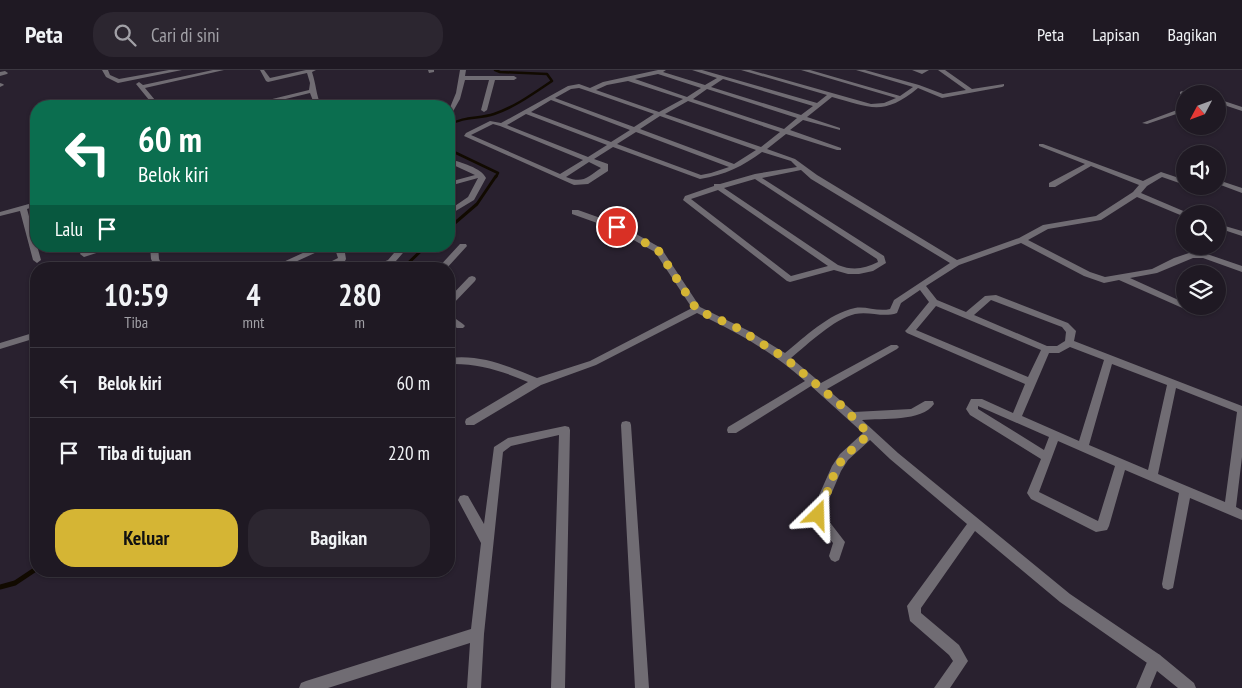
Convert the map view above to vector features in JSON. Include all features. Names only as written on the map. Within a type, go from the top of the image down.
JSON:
[{"type":"street","points":[[106,70],[108,76],[116,82],[179,70]]},
{"type":"street","points":[[141,87],[221,70]]},
{"type":"street","points":[[263,70],[268,80],[311,70],[314,83],[312,91],[316,100]]},
{"type":"street","points":[[455,102],[463,70]]},
{"type":"street","points":[[695,70],[732,79],[817,105]]},
{"type":"street","points":[[732,79],[744,70],[864,105],[876,106],[890,104],[902,98],[917,86]]},
{"type":"street","points":[[804,70],[902,98]]},
{"type":"street","points":[[823,76],[831,70]]},
{"type":"street","points":[[859,70],[917,86],[942,96],[1002,85]]},
{"type":"street","points":[[915,70],[926,70]]},
{"type":"street","points":[[941,70],[971,91]]},
{"type":"street","points":[[590,90],[605,83],[660,71],[707,88],[838,129]]},
{"type":"street","points":[[561,177],[659,114],[707,88],[722,77]]},
{"type":"street","points":[[134,78],[152,100]]},
{"type":"street","points":[[462,78],[514,78]]},
{"type":"street","points":[[484,110],[492,78]]},
{"type":"street","points":[[628,79],[839,149]]},
{"type":"street","points":[[502,125],[573,86],[590,90],[793,160],[827,185],[956,263]]},
{"type":"street","points":[[275,100],[312,91]]},
{"type":"street","points":[[526,112],[700,177],[711,176],[736,167],[762,150],[831,95]]},
{"type":"street","points":[[550,98],[736,167]]},
{"type":"street","points":[[1226,104],[1242,109]]},
{"type":"street","points":[[1145,123],[1176,112]]},
{"type":"street","points":[[492,122],[591,159],[602,163],[605,169],[580,183],[561,177],[467,136],[492,122]]},
{"type":"street","points":[[1042,145],[1144,184]]},
{"type":"street","points":[[455,164],[481,175]]},
{"type":"street","points":[[1052,185],[1090,164]]},
{"type":"street","points":[[801,167],[717,186],[687,200],[790,279],[835,267]]},
{"type":"street","points":[[785,358],[838,318],[849,312],[863,311],[883,314],[894,311],[897,302],[921,284],[956,263],[1022,240],[1046,227],[1098,218],[1136,194],[1144,184],[1161,174],[1176,180]]},
{"type":"street","points":[[455,182],[481,175]]},
{"type":"street","points":[[455,209],[471,198],[482,178],[481,175]]},
{"type":"street","points":[[717,186],[845,272],[860,273],[884,262],[881,258],[755,176]]},
{"type":"street","points":[[1226,185],[1242,191]]},
{"type":"street","points":[[1136,194],[1176,211]]},
{"type":"street","points":[[455,203],[471,198]]},
{"type":"street","points":[[0,214],[30,205]]},
{"type":"street","points":[[23,207],[30,234]]},
{"type":"street","points":[[575,212],[617,227],[658,250],[697,310],[740,330],[785,358],[852,416],[869,434],[1080,610],[1154,660],[1189,688]]},
{"type":"street","points":[[1226,229],[1242,234]]},
{"type":"street","points":[[1022,240],[1098,278],[1108,280],[1154,271],[1192,255],[1204,256],[1242,269]]},
{"type":"street","points":[[448,262],[463,246]]},
{"type":"street","points":[[35,252],[37,260]]},
{"type":"street","points":[[84,254],[92,252]]},
{"type":"street","points":[[288,262],[312,252]]},
{"type":"street","points":[[328,262],[339,252]]},
{"type":"street","points":[[390,262],[399,252]]},
{"type":"street","points":[[1122,278],[1176,302]]},
{"type":"street","points":[[455,297],[472,279]]},
{"type":"street","points":[[921,284],[934,302],[1046,349],[1059,350],[1069,343],[1071,331],[1062,323],[993,297],[988,298],[968,316]]},
{"type":"street","points":[[934,302],[910,329],[912,333],[1030,382]]},
{"type":"street","points":[[470,422],[537,382],[593,363],[697,310]]},
{"type":"street","points":[[455,322],[460,326]]},
{"type":"street","points":[[0,346],[30,337]]},
{"type":"street","points":[[1069,343],[1242,411],[1230,510]]},
{"type":"street","points":[[732,430],[816,385],[894,347]]},
{"type":"street","points":[[1016,418],[1030,382],[1046,349]]},
{"type":"street","points":[[1083,447],[1109,358]]},
{"type":"street","points":[[455,360],[475,360],[537,382]]},
{"type":"street","points":[[1152,477],[1172,383]]},
{"type":"street","points":[[1046,457],[974,412],[972,408],[974,402],[1016,418],[1242,516]]},
{"type":"street","points":[[852,416],[918,412],[929,404]]},
{"type":"street","points":[[626,425],[642,688]]},
{"type":"street","points":[[474,688],[477,634],[499,447],[508,442],[565,430],[558,688]]},
{"type":"street","points":[[835,556],[839,542],[820,518],[818,510],[825,498],[836,469],[844,457],[869,434]]},
{"type":"street","points":[[1055,436],[1033,493],[1035,496],[1100,528],[1103,526],[1121,464]]},
{"type":"street","points":[[1168,584],[1185,491]]},
{"type":"street","points":[[464,500],[488,544]]},
{"type":"street","points":[[941,688],[960,661],[954,650],[915,616],[914,606],[974,523]]},
{"type":"street","points":[[306,688],[477,634]]},
{"type":"street","points":[[1143,688],[1154,660]]},
{"type":"waterway","points":[[455,122],[488,116],[502,111],[552,81],[547,74],[500,72],[495,70]]},
{"type":"waterway","points":[[455,152],[498,173],[496,177]]},
{"type":"waterway","points":[[455,223],[477,204],[496,176]]},
{"type":"waterway","points":[[409,262],[420,252]]},
{"type":"waterway","points":[[0,587],[15,583],[30,573]]},
{"type":"route","points":[[617,227],[658,250],[697,310],[734,326],[785,358],[842,406],[869,434],[844,457],[836,469],[831,485],[818,510],[818,515]]}]
